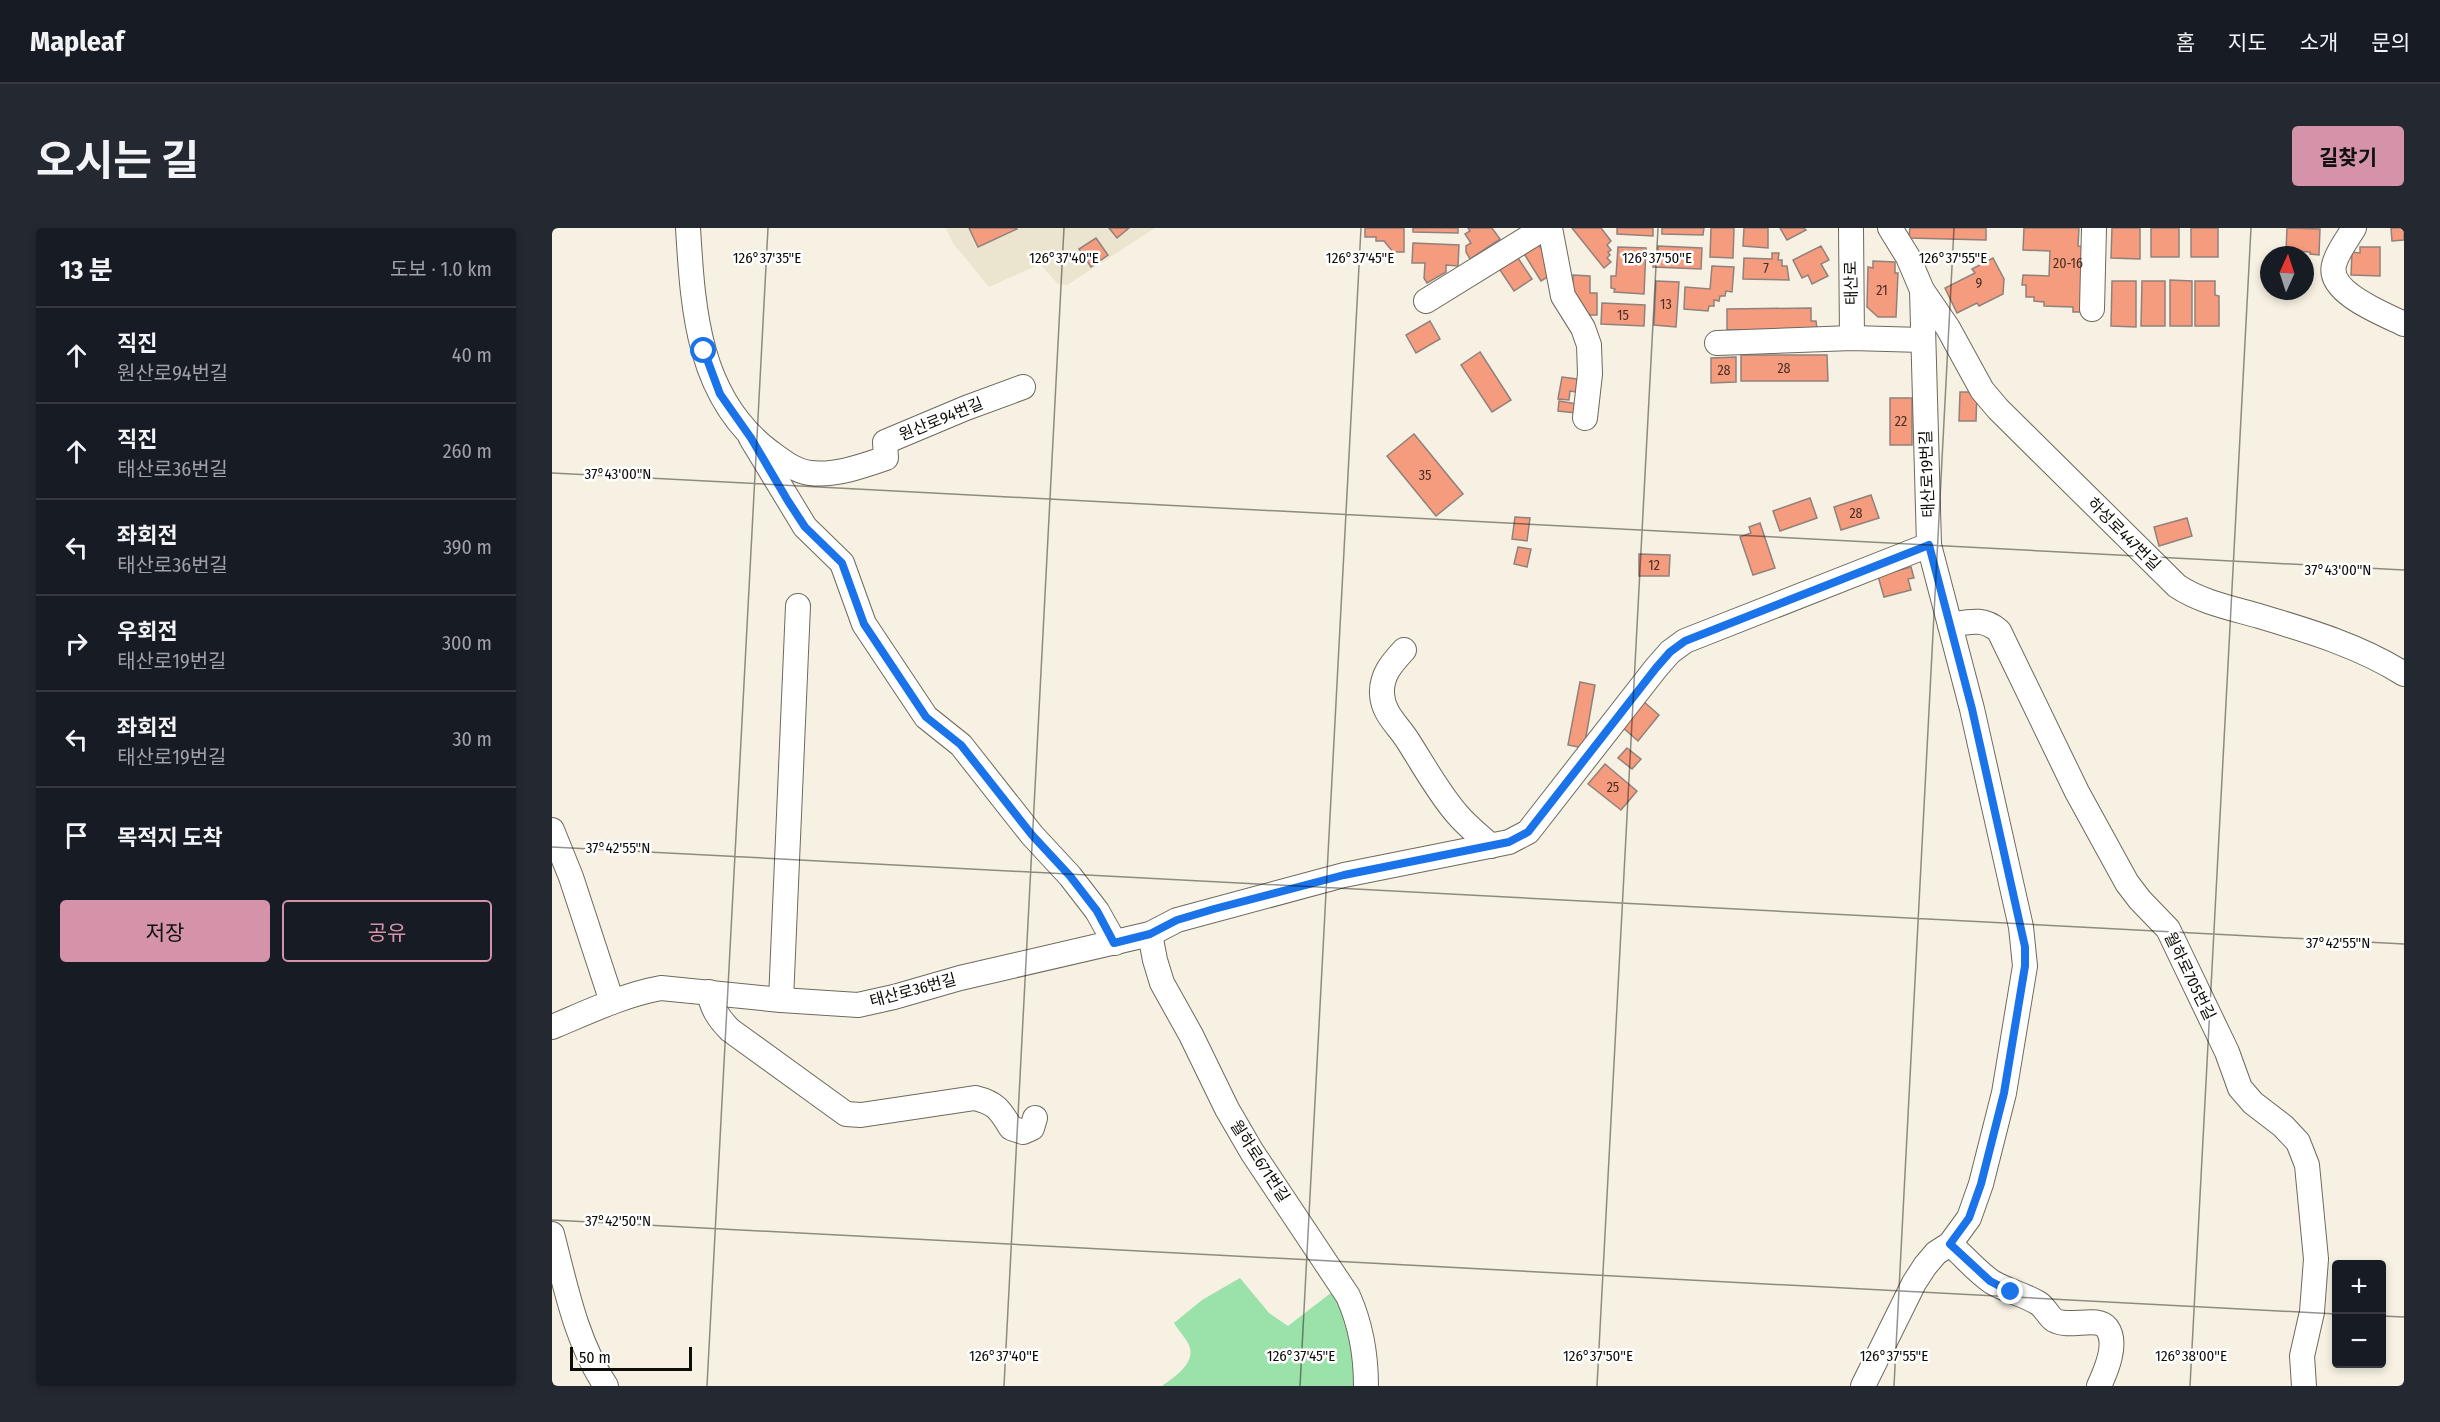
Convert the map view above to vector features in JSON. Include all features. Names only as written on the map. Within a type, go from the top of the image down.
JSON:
[{"type":"street","name":"원산로94번길","points":[[688,228],[693,307],[704,351],[720,394],[751,438],[795,470],[811,474],[837,472],[886,458],[885,442],[1023,387]]},
{"type":"street","points":[[1426,301],[1544,228]]},
{"type":"street","points":[[1550,228],[1563,296],[1583,328],[1589,345],[1590,374],[1585,418]]},
{"type":"street","name":"태산로","points":[[1851,228],[1852,338]]},
{"type":"street","name":"태산로19번길","points":[[1863,1386],[1914,1282],[1936,1253],[1950,1244],[1969,1218],[1981,1184],[2006,1082],[2025,966],[2021,927],[1972,709],[1929,545],[1922,290],[1908,256],[1890,228]]},
{"type":"street","points":[[2092,309],[2094,228]]},
{"type":"street","points":[[2354,228],[2334,264],[2334,279],[2338,286],[2351,296],[2404,324]]},
{"type":"street","name":"하성로447번길","points":[[1922,290],[1948,328],[1978,383],[1998,409],[2177,586],[2206,600],[2367,653],[2404,674]]},
{"type":"street","points":[[1717,342],[1852,338],[1922,340]]},
{"type":"street","points":[[751,438],[805,527],[842,563],[864,624],[926,717],[961,745],[1032,835],[1077,885],[1097,911],[1114,943]]},
{"type":"street","name":"태산로36번길","points":[[552,1027],[612,1002],[661,988],[858,1005],[960,978],[1150,934],[1177,920],[1196,914],[1344,875],[1509,842],[1528,832],[1656,668],[1670,652],[1685,641],[1929,545]]},
{"type":"street","points":[[781,1000],[798,606]]},
{"type":"street","name":"월하로705번길","points":[[1950,625],[1978,620],[1989,622],[1999,631],[2077,792],[2127,883],[2168,929],[2228,1052],[2240,1088],[2253,1103],[2283,1125],[2298,1142],[2307,1166],[2316,1260],[2312,1312],[2302,1356],[2304,1386]]},
{"type":"street","points":[[1404,650],[1388,667],[1382,680],[1385,711],[1451,807],[1491,846]]},
{"type":"street","points":[[552,830],[571,877],[612,1002]]},
{"type":"street","name":"월하로671번길","points":[[1150,934],[1162,983],[1191,1035],[1227,1109],[1252,1152],[1348,1296],[1358,1318],[1363,1343],[1366,1386]]},
{"type":"street","points":[[709,992],[712,1007],[718,1019],[730,1030],[846,1114],[861,1115],[975,1098],[991,1102],[1011,1128],[1023,1132],[1032,1128],[1035,1118]]},
{"type":"street","points":[[552,1234],[567,1292],[583,1338],[606,1386]]},
{"type":"street","points":[[1950,1244],[1990,1281],[2042,1306],[2053,1319],[2067,1324],[2096,1321],[2106,1327],[2111,1338],[2110,1354],[2099,1386]]},
{"type":"shaded area","points":[[946,228],[1155,228],[1067,285],[1058,284],[1040,264],[989,287],[953,243]]},
{"type":"green space","points":[[1240,1278],[1269,1313],[1288,1326],[1336,1289],[1342,1295],[1359,1386],[1162,1386],[1182,1370],[1189,1360],[1190,1348],[1174,1323],[1202,1300]]},
{"type":"building","points":[[969,228],[1016,228],[1017,229],[978,247]]},
{"type":"building","points":[[1109,228],[1129,228],[1117,238]]},
{"type":"building","points":[[1365,228],[1404,228],[1404,252],[1393,252],[1384,241],[1376,241],[1376,237],[1365,237]]},
{"type":"building","points":[[1413,228],[1458,228],[1458,233],[1413,232]]},
{"type":"building","points":[[1468,228],[1492,228],[1500,239],[1470,259],[1466,252],[1466,246],[1471,243],[1465,234],[1470,231]]},
{"type":"building","points":[[1572,228],[1601,228],[1611,241],[1607,245],[1611,250],[1607,258],[1611,262],[1604,268]]},
{"type":"building","points":[[1617,228],[1653,228],[1653,236],[1617,234]]},
{"type":"building","points":[[1662,228],[1704,228],[1703,235],[1662,234]]},
{"type":"building","points":[[1711,228],[1734,228],[1733,258],[1710,257]]},
{"type":"building","points":[[1744,228],[1768,228],[1768,248],[1743,246]]},
{"type":"building","points":[[1780,228],[1804,228],[1806,230],[1787,240]]},
{"type":"building","points":[[1910,228],[1986,228],[1986,240],[1909,238]]},
{"type":"building","points":[[2024,228],[2079,228],[2078,246],[2087,247],[2085,312],[2073,312],[2073,307],[2044,306],[2044,302],[2034,301],[2034,297],[2026,297],[2026,285],[2022,285],[2023,275],[2049,276],[2050,251],[2023,250]]},
{"type":"building","points":[[2112,228],[2140,228],[2140,259],[2111,258]]},
{"type":"building","points":[[2151,228],[2179,228],[2179,257],[2151,257]]},
{"type":"building","points":[[2191,228],[2218,228],[2218,257],[2191,257]]},
{"type":"building","points":[[2287,228],[2320,229],[2319,255],[2314,254],[2314,246],[2286,246]]},
{"type":"building","points":[[2391,228],[2404,228],[2404,240],[2392,241]]},
{"type":"building","points":[[1096,238],[1108,255],[1091,267],[1079,249]]},
{"type":"building","points":[[1413,243],[1459,245],[1458,266],[1446,265],[1446,272],[1427,283],[1424,278],[1425,263],[1412,263]]},
{"type":"building","points":[[1538,243],[1551,275],[1541,281],[1523,252]]},
{"type":"building","points":[[1658,246],[1702,248],[1701,269],[1653,267],[1653,256],[1658,256]]},
{"type":"building","points":[[1821,246],[1829,260],[1821,264],[1828,276],[1812,284],[1808,275],[1802,278],[1793,260]]},
{"type":"building","points":[[1618,247],[1646,248],[1644,294],[1614,292],[1615,289],[1611,288],[1611,276],[1616,276]]},
{"type":"building","points":[[2360,247],[2380,247],[2380,276],[2351,275],[2352,252],[2360,253]]},
{"type":"building","points":[[1772,253],[1779,253],[1778,260],[1782,260],[1782,266],[1787,266],[1789,280],[1743,279],[1744,258],[1772,259]]},
{"type":"building","points":[[1516,255],[1532,279],[1514,291],[1498,267]]},
{"type":"building","points":[[1993,258],[2004,279],[2003,294],[1979,306],[1977,303],[1957,313],[1945,288],[1975,273],[1972,269]]},
{"type":"building","points":[[1873,261],[1895,262],[1895,273],[1898,273],[1896,317],[1878,317],[1867,307],[1868,267],[1873,268]]},
{"type":"building","points":[[1712,266],[1734,267],[1732,292],[1726,291],[1725,296],[1720,296],[1719,301],[1714,300],[1714,306],[1709,306],[1708,311],[1684,309],[1685,287],[1710,289]]},
{"type":"building","points":[[1573,275],[1590,276],[1590,293],[1597,293],[1597,315],[1581,315],[1572,303]]},
{"type":"building","points":[[2170,280],[2192,281],[2192,326],[2170,326]]},
{"type":"building","points":[[1656,281],[1679,282],[1676,327],[1654,325]]},
{"type":"building","points":[[2112,281],[2136,281],[2136,327],[2111,326]]},
{"type":"building","points":[[2142,281],[2165,281],[2165,326],[2141,326]]},
{"type":"building","points":[[2195,281],[2215,281],[2215,295],[2219,296],[2219,326],[2195,326]]},
{"type":"building","points":[[1602,303],[1645,305],[1644,326],[1601,324]]},
{"type":"building","points":[[1811,308],[1811,321],[1816,321],[1817,329],[1727,330],[1727,309]]},
{"type":"building","points":[[1430,321],[1440,339],[1416,353],[1406,335]]},
{"type":"building","points":[[1480,352],[1511,400],[1492,412],[1461,365]]},
{"type":"building","points":[[1741,355],[1827,355],[1828,381],[1741,381]]},
{"type":"building","points":[[1736,357],[1736,382],[1711,383],[1711,358]]},
{"type":"building","points":[[1562,377],[1584,380],[1582,393],[1570,391],[1569,400],[1558,399]]},
{"type":"building","points":[[1960,392],[1977,392],[1976,421],[1959,421]]},
{"type":"building","points":[[1890,398],[1912,398],[1912,445],[1890,445]]},
{"type":"building","points":[[1559,401],[1578,404],[1576,413],[1558,411]]},
{"type":"building","points":[[1414,434],[1463,494],[1436,516],[1387,456]]},
{"type":"building","points":[[1871,495],[1879,518],[1841,530],[1834,507]]},
{"type":"building","points":[[1810,498],[1817,518],[1780,531],[1773,511]]},
{"type":"building","points":[[1515,517],[1530,518],[1527,541],[1512,539]]},
{"type":"building","points":[[2187,518],[2192,536],[2159,546],[2154,527]]},
{"type":"building","points":[[1760,523],[1775,568],[1753,575],[1740,537],[1751,533],[1749,527]]},
{"type":"building","points":[[1518,547],[1531,549],[1527,567],[1514,564]]},
{"type":"building","points":[[1639,554],[1670,555],[1669,576],[1639,576]]},
{"type":"building","points":[[1911,567],[1914,578],[1908,579],[1911,590],[1884,597],[1878,576]]},
{"type":"building","points":[[1580,682],[1595,685],[1584,748],[1568,745]]},
{"type":"building","points":[[1643,701],[1659,715],[1638,741],[1621,726]]},
{"type":"building","points":[[1627,748],[1641,759],[1632,769],[1618,758]]},
{"type":"building","points":[[1605,764],[1637,791],[1621,810],[1588,784]]},
{"type":"route","points":[[704,351],[720,394],[751,438],[805,527],[842,563],[864,624],[926,717],[961,745],[1032,835],[1070,876],[1097,911],[1114,943],[1150,934],[1177,920],[1214,909],[1344,875],[1509,842],[1528,832],[1656,668],[1670,652],[1685,641],[1929,545],[1972,709],[2025,947],[2025,966],[2004,1093],[1981,1184],[1969,1218],[1950,1244],[1990,1281],[2011,1292]]}]
